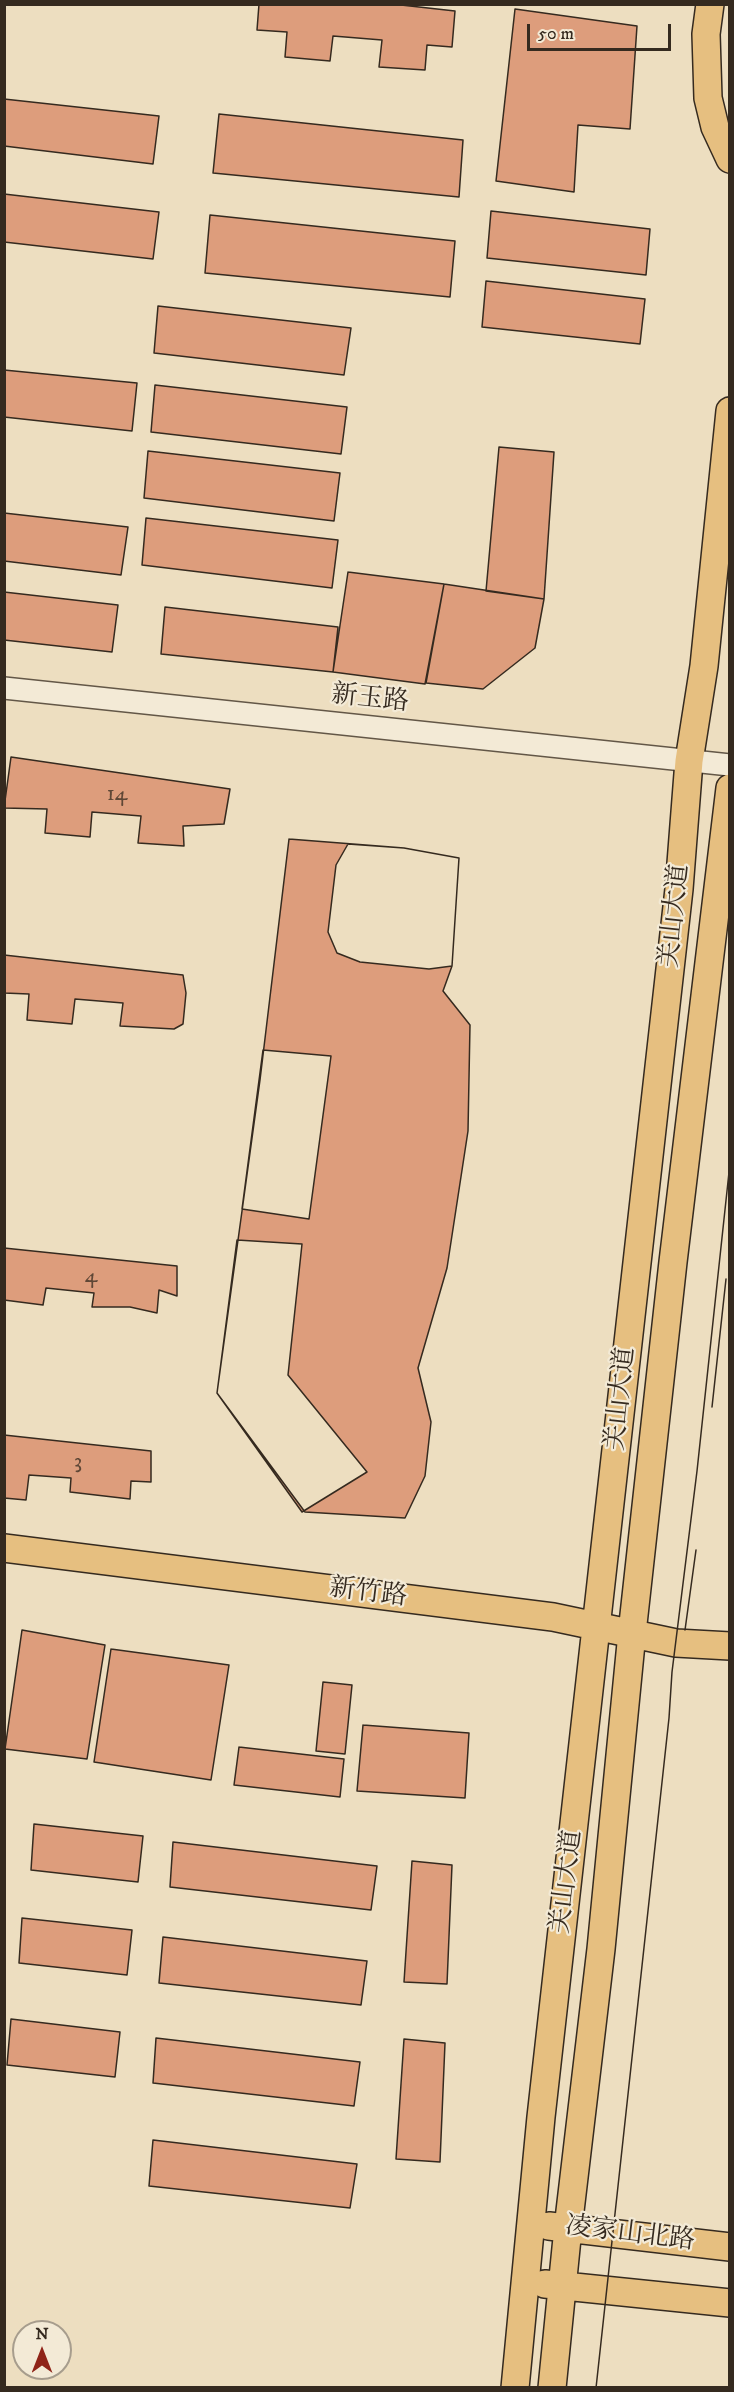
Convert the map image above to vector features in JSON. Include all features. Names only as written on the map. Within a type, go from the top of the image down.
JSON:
[{"type":"main road","points":[[710,4],[706,34],[708,98],[715,127],[729,159]]},
{"type":"main road","name":"关山大道","points":[[515,2388],[531,2224],[598,1628],[618,1423],[679,890],[689,761],[704,666],[729,411]]},
{"type":"main road","name":"关山大道","points":[[552,2388],[561,2286],[601,1949],[671,1274],[729,788]]},
{"type":"main road","name":"新竹路","points":[[4,1548],[553,1617],[676,1643],[729,1646]]},
{"type":"main road","name":"凌家山北路","points":[[531,2224],[729,2247]]},
{"type":"main road","points":[[525,2282],[729,2303]]},
{"type":"street","name":"新玉路","points":[[4,688],[729,765]]},
{"type":"building","points":[[259,4],[392,4],[455,11],[452,47],[427,45],[425,70],[379,67],[382,40],[333,36],[330,61],[285,57],[287,32],[257,30]]},
{"type":"building","points":[[515,9],[637,26],[630,129],[578,125],[574,192],[496,181]]},
{"type":"building","points":[[4,99],[159,116],[153,164],[4,146]]},
{"type":"building","points":[[219,114],[463,140],[459,197],[213,173]]},
{"type":"building","points":[[4,194],[159,212],[153,259],[4,242]]},
{"type":"building","points":[[491,211],[650,229],[646,275],[487,258]]},
{"type":"building","points":[[210,215],[455,241],[450,297],[205,273]]},
{"type":"building","points":[[486,281],[645,299],[640,344],[482,327]]},
{"type":"building","points":[[158,306],[351,328],[344,375],[154,353]]},
{"type":"building","points":[[4,370],[137,383],[132,431],[4,417]]},
{"type":"building","points":[[155,385],[347,407],[341,454],[151,432]]},
{"type":"building","points":[[499,447],[554,452],[544,599],[486,591]]},
{"type":"building","points":[[148,451],[340,473],[334,521],[144,498]]},
{"type":"building","points":[[4,513],[128,527],[121,575],[4,561]]},
{"type":"building","points":[[146,518],[338,540],[332,588],[142,565]]},
{"type":"building","points":[[348,572],[444,584],[425,684],[333,672]]},
{"type":"building","points":[[444,584],[544,599],[535,648],[483,689],[426,683]]},
{"type":"building","points":[[4,592],[118,605],[112,652],[4,640]]},
{"type":"building","points":[[165,607],[338,627],[333,672],[161,654]]},
{"type":"building","points":[[11,757],[230,789],[224,824],[183,826],[184,846],[138,843],[141,816],[92,812],[90,837],[45,833],[47,809],[4,808]]},
{"type":"building","points":[[289,839],[404,848],[459,858],[452,966],[443,991],[470,1025],[468,1131],[447,1268],[418,1368],[431,1422],[425,1476],[405,1518],[305,1512],[217,1393],[260,1080]]},
{"type":"building","points":[[348,844],[404,848],[459,858],[452,966],[429,969],[360,962],[337,953],[328,932],[336,865]]},
{"type":"building","points":[[4,955],[183,975],[186,993],[183,1024],[174,1029],[120,1026],[123,1003],[75,999],[72,1024],[27,1020],[29,994],[4,993]]},
{"type":"building","points":[[263,1050],[331,1056],[309,1219],[242,1209]]},
{"type":"building","points":[[237,1240],[302,1244],[288,1375],[367,1472],[302,1512],[217,1393]]},
{"type":"building","points":[[4,1248],[177,1266],[177,1296],[159,1290],[157,1313],[130,1307],[92,1307],[94,1293],[46,1288],[43,1305],[4,1300]]},
{"type":"building","points":[[4,1435],[151,1451],[151,1482],[131,1481],[130,1499],[70,1492],[71,1478],[29,1475],[26,1500],[4,1498]]},
{"type":"building","points":[[22,1630],[105,1645],[87,1759],[5,1749]]},
{"type":"building","points":[[111,1649],[229,1665],[211,1780],[94,1762]]},
{"type":"building","points":[[323,1682],[352,1685],[345,1754],[316,1751]]},
{"type":"building","points":[[363,1725],[469,1733],[465,1798],[357,1791]]},
{"type":"building","points":[[239,1747],[344,1759],[340,1797],[234,1785]]},
{"type":"building","points":[[34,1824],[143,1836],[138,1882],[31,1870]]},
{"type":"building","points":[[173,1842],[377,1866],[371,1910],[170,1887]]},
{"type":"building","points":[[412,1861],[452,1865],[447,1984],[404,1982]]},
{"type":"building","points":[[22,1918],[132,1930],[127,1975],[19,1963]]},
{"type":"building","points":[[163,1937],[367,1961],[361,2005],[159,1983]]},
{"type":"building","points":[[11,2019],[120,2032],[115,2077],[7,2065]]},
{"type":"building","points":[[156,2038],[360,2062],[354,2106],[153,2083]]},
{"type":"building","points":[[404,2039],[445,2043],[440,2162],[396,2159]]},
{"type":"building","points":[[153,2140],[357,2164],[350,2208],[149,2186]]},
{"type":"tram line","points":[[596,2388],[669,1718],[672,1672],[697,1471],[730,1163]]},
{"type":"tram line","points":[[712,1407],[726,1279]]},
{"type":"tram line","points":[[685,1630],[696,1550]]}]
